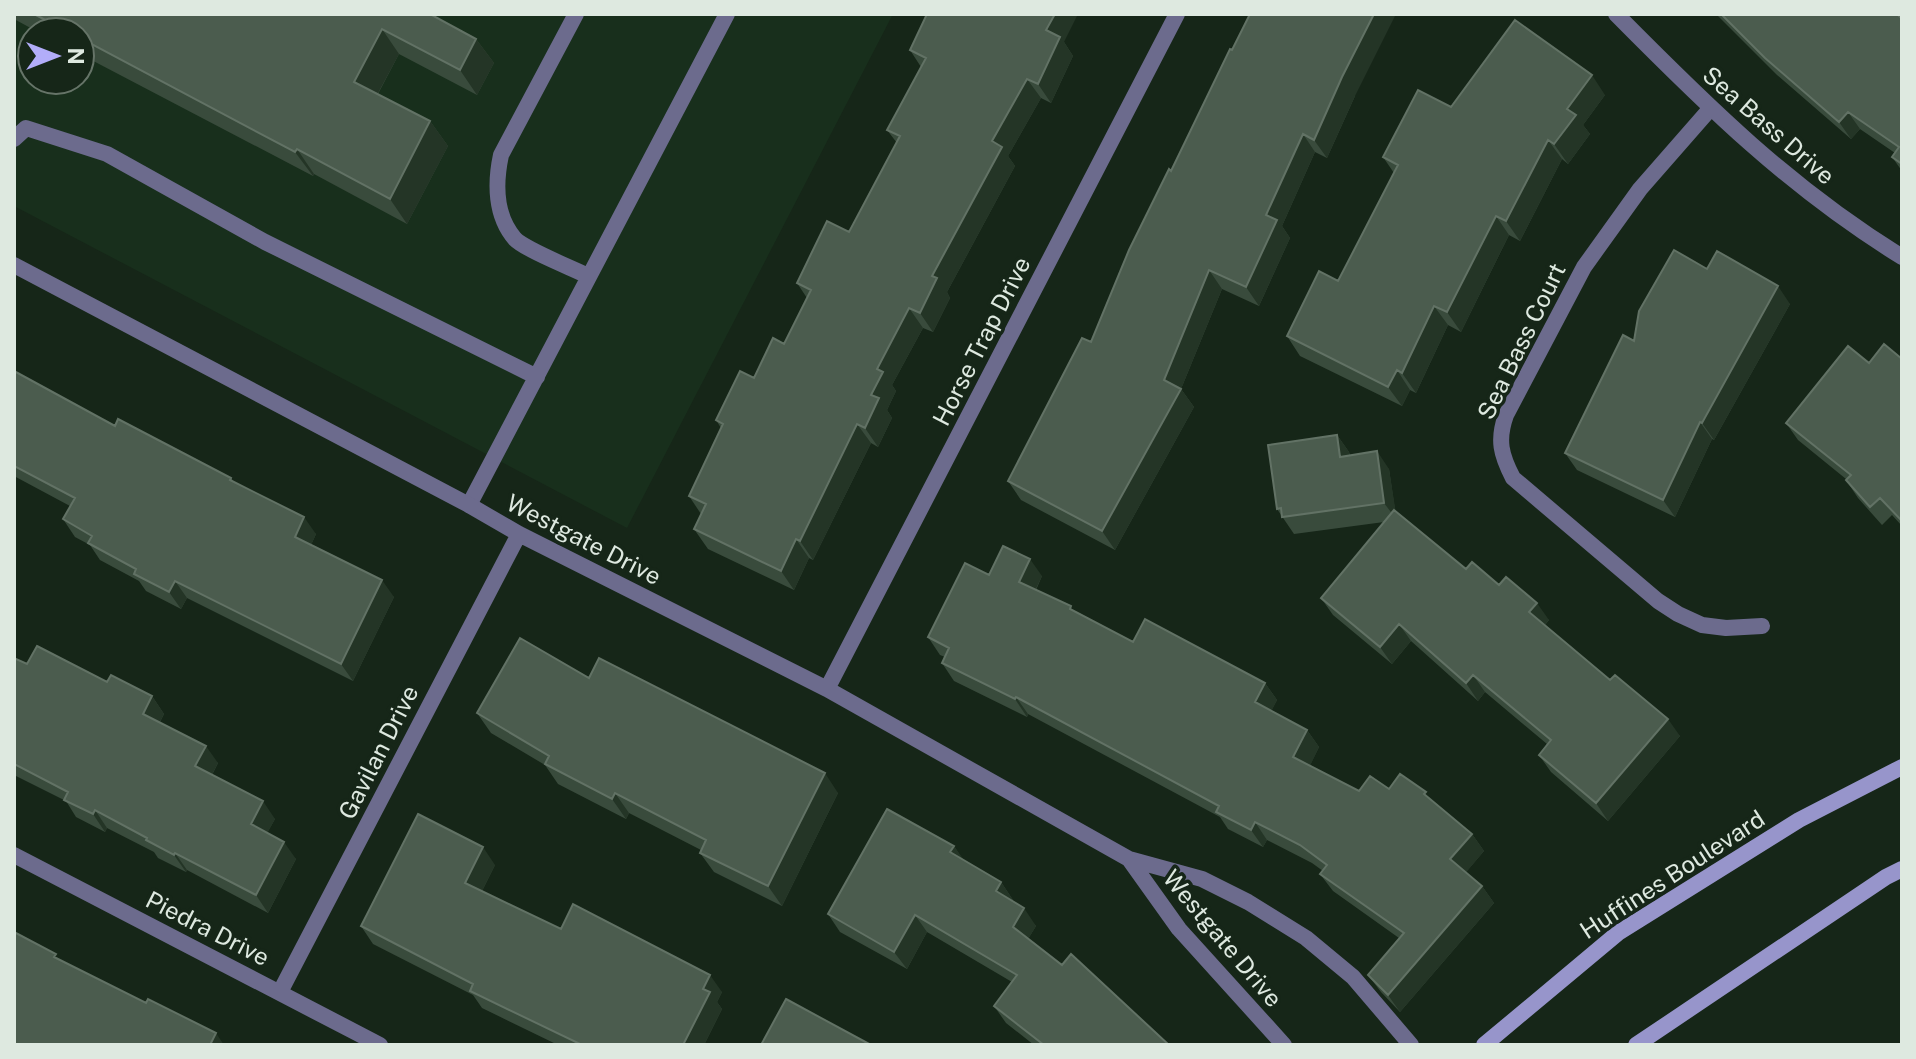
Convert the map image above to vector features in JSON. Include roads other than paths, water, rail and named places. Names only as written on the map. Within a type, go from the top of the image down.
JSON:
[{"type":"main road","name":"Huffines Boulevard","points":[[1484,1045],[1618,933],[1799,820],[1902,767]]},
{"type":"main road","points":[[1636,1045],[1902,869]]},
{"type":"street","points":[[576,14],[501,155],[496,178],[504,222],[517,241],[588,276]]},
{"type":"street","points":[[469,505],[727,14]]},
{"type":"street","name":"Horse Trap Drive","points":[[827,689],[1177,14]]},
{"type":"street","name":"Sea Bass Drive","points":[[1616,14],[1710,109],[1795,183],[1849,225],[1902,257]]},
{"type":"street","name":"Sea Bass Court","points":[[1710,109],[1640,189],[1584,267],[1506,415],[1501,430],[1500,451],[1513,478],[1658,601],[1702,625],[1726,628],[1762,626]]},
{"type":"street","points":[[14,139],[26,128],[107,154],[265,242],[537,377]]},
{"type":"street","name":"Westgate Drive","points":[[14,265],[519,534],[827,689],[1129,859],[1202,879],[1248,902],[1306,938],[1353,977],[1411,1045]]},
{"type":"street","name":"Gavilan Drive","points":[[280,992],[519,534]]},
{"type":"street","name":"Piedra Drive","points":[[14,855],[380,1045]]},
{"type":"street","name":"Westgate Drive","points":[[1129,859],[1179,929],[1284,1045]]}]
